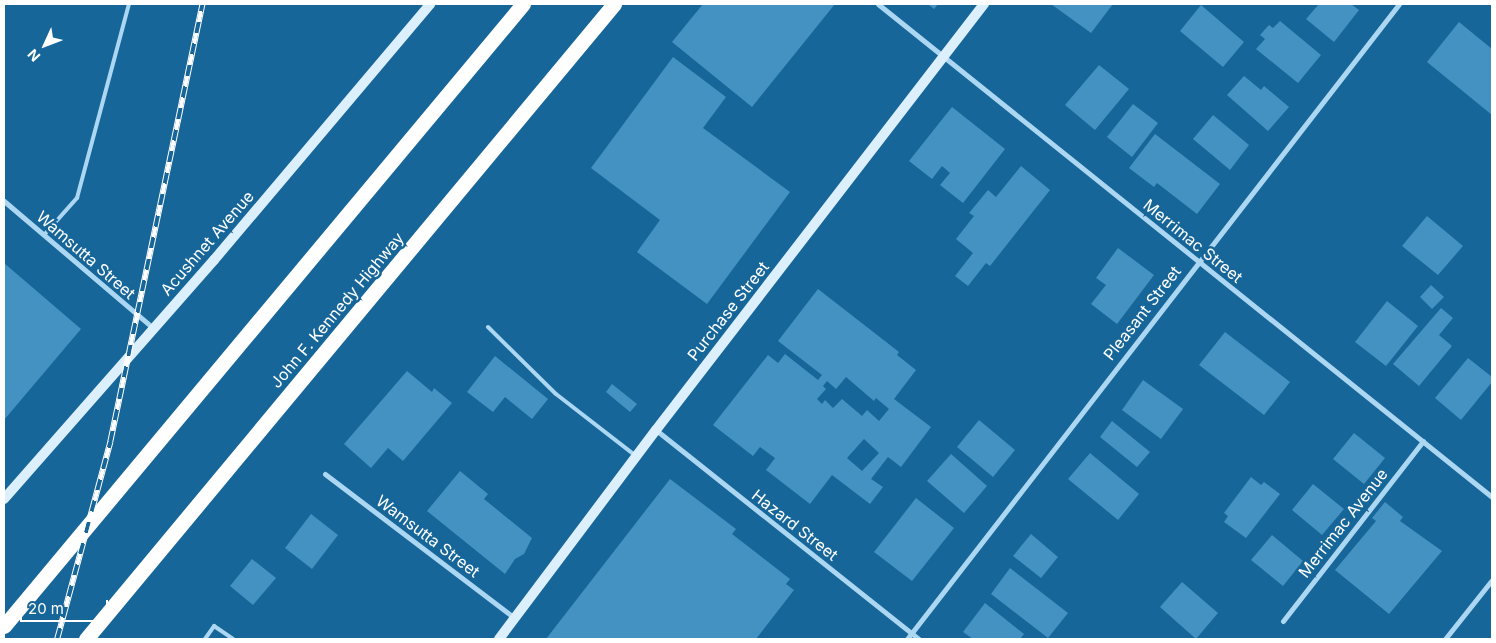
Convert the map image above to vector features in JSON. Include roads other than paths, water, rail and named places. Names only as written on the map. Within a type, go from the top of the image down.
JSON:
[{"type":"highway","points":[[4,626],[523,4]]},
{"type":"highway","name":"John F. Kennedy Highway","points":[[86,639],[614,4]]},
{"type":"main road","name":"Acushnet Avenue","points":[[4,499],[430,4]]},
{"type":"main road","name":"Purchase Street","points":[[499,639],[636,456],[984,4]]},
{"type":"street","name":"Merrimac Street","points":[[878,4],[1492,497]]},
{"type":"street","name":"Pleasant Street","points":[[907,639],[1198,260],[1399,4]]},
{"type":"street","name":"Wamsutta Street","points":[[4,201],[153,328]]},
{"type":"street","name":"Hazard Street","points":[[656,430],[919,639]]},
{"type":"street","name":"Merrimac Avenue","points":[[1283,620],[1423,441]]},
{"type":"street","name":"Wamsutta Street","points":[[325,474],[515,618]]},
{"type":"street","points":[[1445,639],[1492,580]]},
{"type":"lane","points":[[44,235],[76,198],[129,4]]},
{"type":"lane","points":[[488,327],[556,394],[636,456]]},
{"type":"lane","points":[[205,639],[214,626],[233,639]]},
{"type":"railway","points":[[57,639],[110,442],[202,4]]}]
